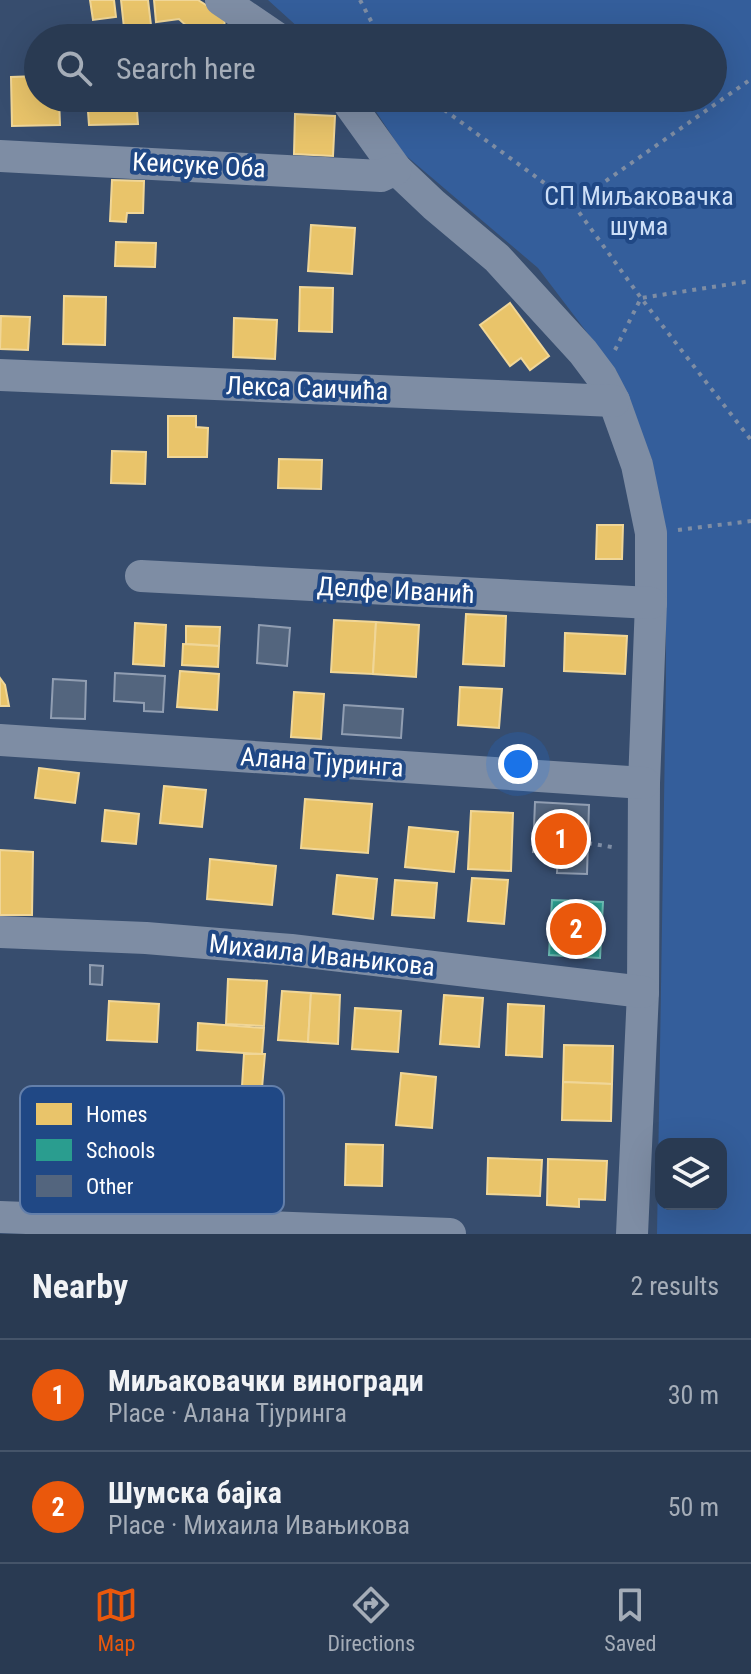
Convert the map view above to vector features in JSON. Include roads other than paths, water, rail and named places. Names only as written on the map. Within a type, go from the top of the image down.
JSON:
[{"type":"street","points":[[221,0],[256,24]]},
{"type":"street","points":[[355,112],[396,169],[497,258],[583,352],[608,389],[637,465],[651,533],[651,603],[644,783],[643,992],[632,1234]]},
{"type":"street","name":"Кеисуке Оба","points":[[0,156],[381,176],[396,169]]},
{"type":"street","name":"Лекса Саичића","points":[[0,375],[608,389]]},
{"type":"street","name":"Делфе Иванић","points":[[141,576],[651,603]]},
{"type":"street","name":"Алана Тјуринга","points":[[0,740],[644,783]]},
{"type":"street","name":"Михаила Ивањикова","points":[[0,932],[146,938],[291,950],[643,992]]},
{"type":"street","points":[[0,1217],[450,1234]]},
{"type":"place","name":"Миљаковачки виногради","points":[[561,839]]},
{"type":"place","name":"Шумска бајка","points":[[576,929]]},
{"type":"park label","name":"СП Миљаковачка шума","points":[[639,211]]}]
